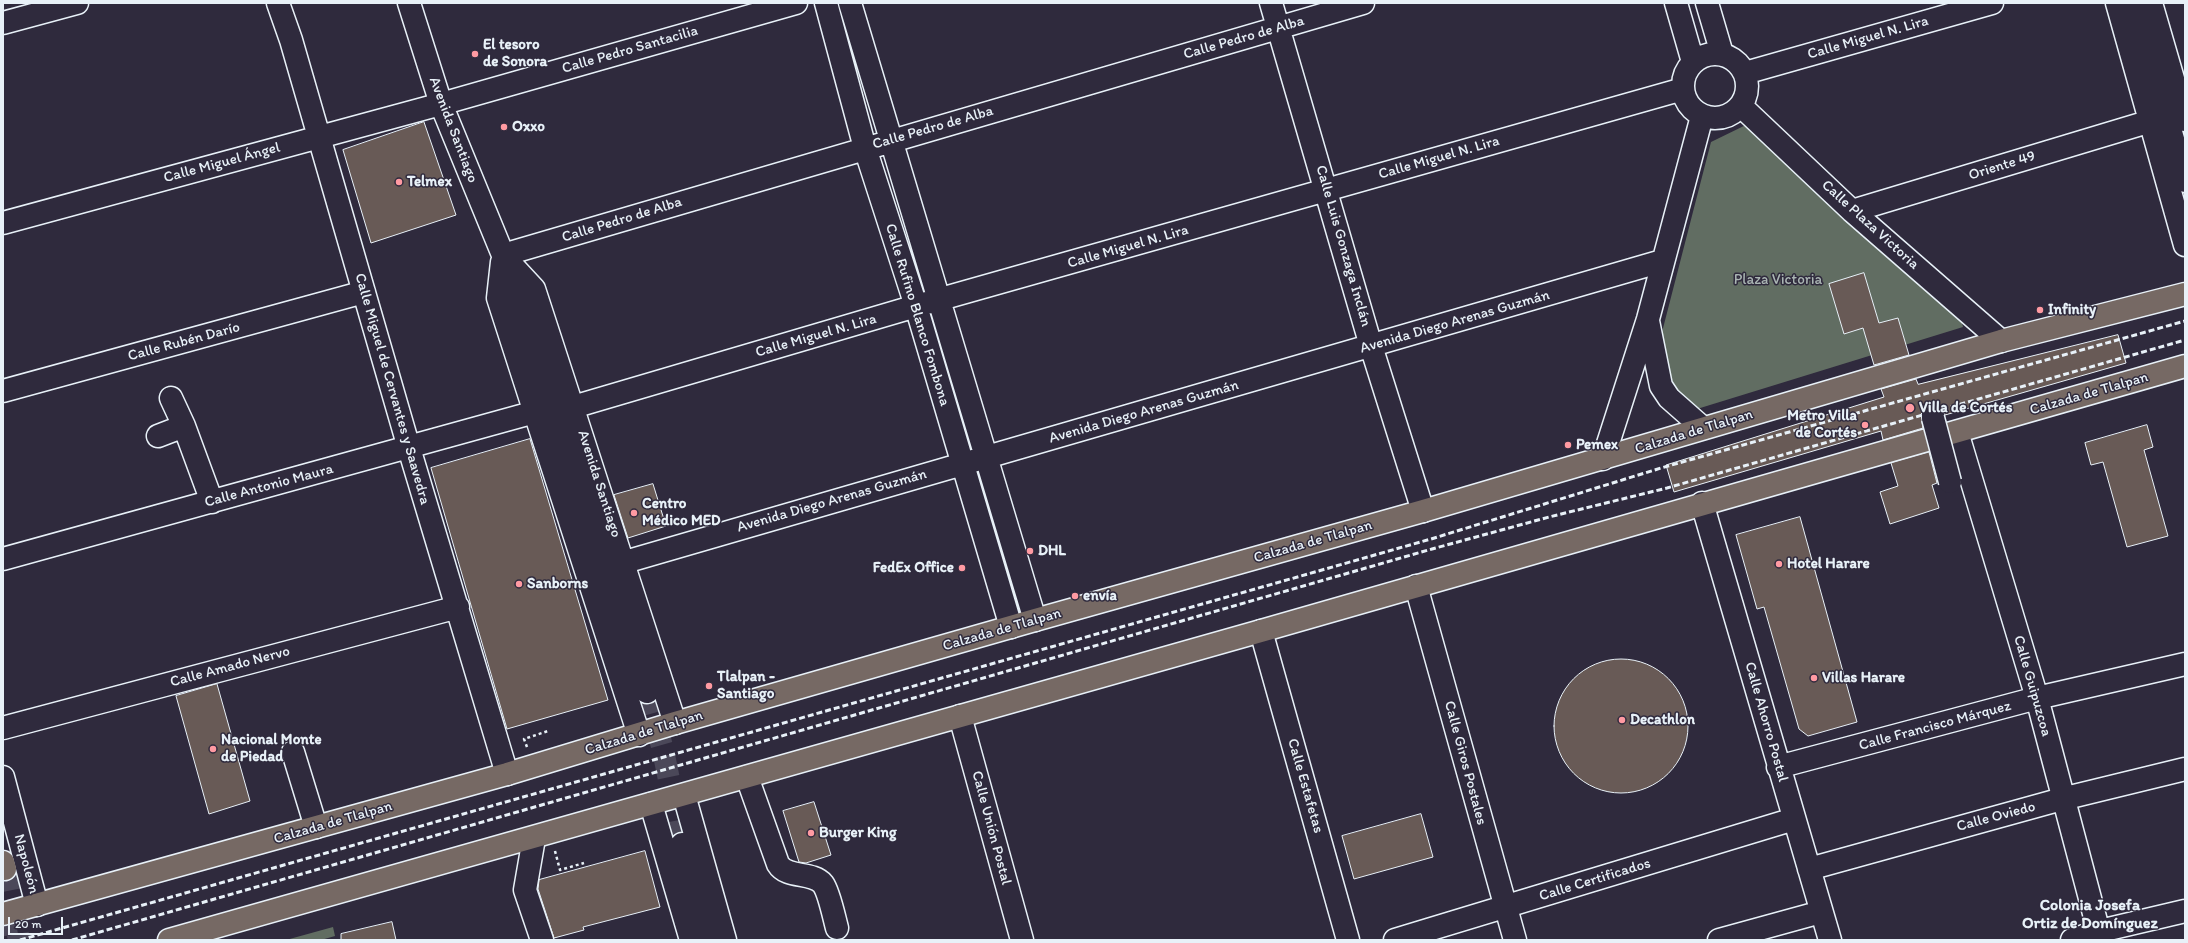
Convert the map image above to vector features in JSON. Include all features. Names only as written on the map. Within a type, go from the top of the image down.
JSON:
[{"type":"highway","name":"Calzada de Tlalpan","points":[[3,914],[507,774],[640,735],[675,723],[1603,459],[1703,428],[2001,341],[2185,294]]},
{"type":"highway","name":"Calzada de Tlalpan","points":[[169,940],[542,836],[2185,366]]},
{"type":"street","points":[[3,23],[77,3]]},
{"type":"street","name":"Calle Miguel de Cervantes y Saavedra","points":[[278,3],[320,137],[409,448],[507,774]]},
{"type":"street","name":"Avenida Santiago","points":[[409,3],[441,104],[503,255],[647,692]]},
{"type":"street","name":"Calle Pedro Santacilia","points":[[441,104],[796,3]]},
{"type":"street","name":"Calle Rufino Blanco Fombona","points":[[826,3],[865,148],[916,306],[1011,627]]},
{"type":"street","name":"Calle Rufino Blanco Fombona","points":[[850,3],[938,301],[987,457],[1035,620]]},
{"type":"street","name":"Calle Luis Gonzaga Inclán","points":[[1271,3],[1327,190],[1371,346],[1422,511]]},
{"type":"street","name":"Calle Pedro de Alba","points":[[503,255],[1362,3]]},
{"type":"street","points":[[1676,3],[1693,62]]},
{"type":"street","points":[[1708,3],[1722,54]]},
{"type":"street","name":"Calle Miguel N. Lira","points":[[1745,73],[1992,3]]},
{"type":"street","points":[[2118,3],[2185,245]]},
{"type":"street","points":[[2134,3],[2185,181]]},
{"type":"street","points":[[2151,3],[2184,115]]},
{"type":"street","points":[[1722,54],[1736,61],[1745,73],[1747,90],[1741,106],[1733,113],[1723,118],[1712,119],[1702,116],[1688,105],[1683,89],[1685,75],[1693,62],[1701,56],[1722,54]]},
{"type":"street","name":"Calle Miguel N. Lira","points":[[573,408],[916,306],[1683,89]]},
{"type":"street","name":"Calle Miguel Ángel","points":[[3,223],[441,104]]},
{"type":"street","name":"Calle Plaza Victoria","points":[[1741,106],[1852,211],[2001,341]]},
{"type":"street","points":[[1603,459],[1648,319],[1662,261],[1702,116]]},
{"type":"street","name":"Oriente 49","points":[[1852,211],[2151,121]]},
{"type":"street","name":"Avenida Santiago","points":[[503,255],[534,289],[625,562],[675,723]]},
{"type":"street","name":"Avenida Santiago","points":[[503,255],[498,298],[640,735]]},
{"type":"street","name":"Avenida Diego Arenas Guzmán","points":[[625,562],[1662,261]]},
{"type":"street","name":"Calle Rubén Darío","points":[[3,391],[364,292]]},
{"type":"street","points":[[1648,319],[1661,386],[1669,398],[1703,428]]},
{"type":"street","points":[[171,398],[184,426],[212,502]]},
{"type":"street","name":"Calle Antonio Maura","points":[[3,559],[535,412]]},
{"type":"street","points":[[1933,418],[1950,482]]},
{"type":"street","points":[[158,436],[184,426]]},
{"type":"street","name":"Calle Guipuzcoa","points":[[1958,432],[2037,698],[2062,799],[2101,936]]},
{"type":"street","name":"Calle Ahorro Postal","points":[[1702,503],[1778,767],[1830,940]]},
{"type":"street","name":"Calle Giros Postales","points":[[1416,586],[1515,940]]},
{"type":"street","name":"Calle Amado Nervo","points":[[3,728],[458,607]]},
{"type":"street","name":"Calle Estafetas","points":[[1261,631],[1348,940]]},
{"type":"street","name":"Calle Francisco Márquez","points":[[1778,767],[2037,698],[2185,664]]},
{"type":"street","name":"Calle Unión Postal","points":[[960,716],[1022,940]]},
{"type":"street","points":[[293,752],[316,827]]},
{"type":"street","name":"Calle Oviedo","points":[[1809,869],[2062,799],[2185,769]]},
{"type":"street","name":"Napoleón","points":[[3,777],[37,905]]},
{"type":"street","points":[[747,777],[778,864],[784,871],[814,878],[823,884],[837,928]]},
{"type":"street","points":[[684,795],[725,940]]},
{"type":"street","points":[[651,804],[691,940]]},
{"type":"street","name":"Calle Certificados","points":[[1395,940],[1505,908],[1794,819]]},
{"type":"street","points":[[542,836],[526,890],[542,940]]},
{"type":"street","points":[[682,844],[709,940]]},
{"type":"street","points":[[2072,940],[2101,936],[2185,911]]},
{"type":"street","points":[[1719,940],[1822,912]]},
{"type":"path","points":[[542,836],[560,870],[584,863]]},
{"type":"green space","name":"Plaza Victoria","points":[[1752,122],[1960,314],[1963,327],[1697,409],[1672,391],[1661,336],[1711,142]]},
{"type":"green space","points":[[333,927],[335,936],[321,940],[286,940]]},
{"type":"building","name":"Telmex","points":[[424,122],[456,215],[371,243],[343,150]]},
{"type":"building","points":[[1864,273],[1879,323],[1898,318],[1909,355],[1874,365],[1863,328],[1844,334],[1829,284]]},
{"type":"building","name":"Metro Villa de Cortés","points":[[2118,335],[2126,363],[1945,415],[1942,409],[1937,406],[1929,406],[1921,414],[1923,428],[1883,440],[1881,431],[1674,492],[1666,465],[1884,397],[1881,389],[1916,379],[1918,384]]},
{"type":"building","points":[[2147,425],[2153,447],[2144,450],[2168,536],[2127,547],[2103,462],[2091,465],[2085,443]]},
{"type":"building","name":"Sanborns","points":[[530,439],[608,700],[507,729],[431,468]]},
{"type":"building","points":[[1929,452],[1937,483],[1932,485],[1939,508],[1890,524],[1880,492],[1898,486],[1891,463]]},
{"type":"building","name":"Centro Médico MED","points":[[653,484],[666,526],[628,538],[614,495]]},
{"type":"building","points":[[1800,517],[1857,722],[1808,736],[1799,729],[1764,607],[1757,609],[1736,535]]},
{"type":"building","name":"Decathlon","points":[[1614,659],[1628,659],[1647,664],[1669,678],[1683,700],[1687,713],[1687,739],[1683,752],[1669,774],[1647,788],[1628,793],[1614,793],[1595,788],[1573,774],[1559,752],[1554,733],[1554,719],[1559,700],[1573,678],[1595,664]]},
{"type":"building","name":"Nacional Monte de Piedad","points":[[217,684],[250,801],[209,814],[176,696]]},
{"type":"building","points":[[814,802],[831,855],[806,863],[799,862],[783,811]]},
{"type":"building","points":[[1421,814],[1433,857],[1354,879],[1342,836]]},
{"type":"building","points":[[645,851],[660,907],[583,927],[584,930],[554,938],[538,889],[539,880]]},
{"type":"building","points":[[392,922],[396,940],[341,940],[341,934]]},
{"type":"tunnel","points":[[647,692],[663,750],[682,844]]},
{"type":"tunnel","points":[[5,869],[19,940]]},
{"type":"tunnel","points":[[3,914],[8,940]]},
{"type":"railway","points":[[20,940],[1431,539],[1661,468],[2185,321]]},
{"type":"railway","points":[[72,940],[1432,549],[1549,517],[1667,488],[2185,340]]},
{"type":"place","name":"El tesoro de Sonora","points":[[475,54]]},
{"type":"place","name":"Oxxo","points":[[504,127]]},
{"type":"place","name":"Telmex","points":[[399,182]]},
{"type":"place","name":"Infinity","points":[[2040,310]]},
{"type":"place","name":"Villa de Cortés","points":[[1910,408]]},
{"type":"place","name":"Metro Villa de Cortés","points":[[1865,425]]},
{"type":"place","name":"Pemex","points":[[1568,445]]},
{"type":"place","name":"Centro Médico MED","points":[[634,513]]},
{"type":"place","name":"DHL","points":[[1030,551]]},
{"type":"place","name":"Hotel Harare","points":[[1779,564]]},
{"type":"place","name":"FedEx Office","points":[[962,568]]},
{"type":"place","name":"Sanborns","points":[[519,584]]},
{"type":"place","name":"envía","points":[[1075,596]]},
{"type":"place","name":"Villas Harare","points":[[1814,678]]},
{"type":"place","name":"Tlalpan - Santiago","points":[[709,686]]},
{"type":"place","name":"Decathlon","points":[[1622,720]]},
{"type":"place","name":"Nacional Monte de Piedad","points":[[213,749]]},
{"type":"place","name":"Burger King","points":[[811,833]]},
{"type":"district","name":"Colonia Josefa Ortiz de Domínguez","points":[[2090,915]]}]
